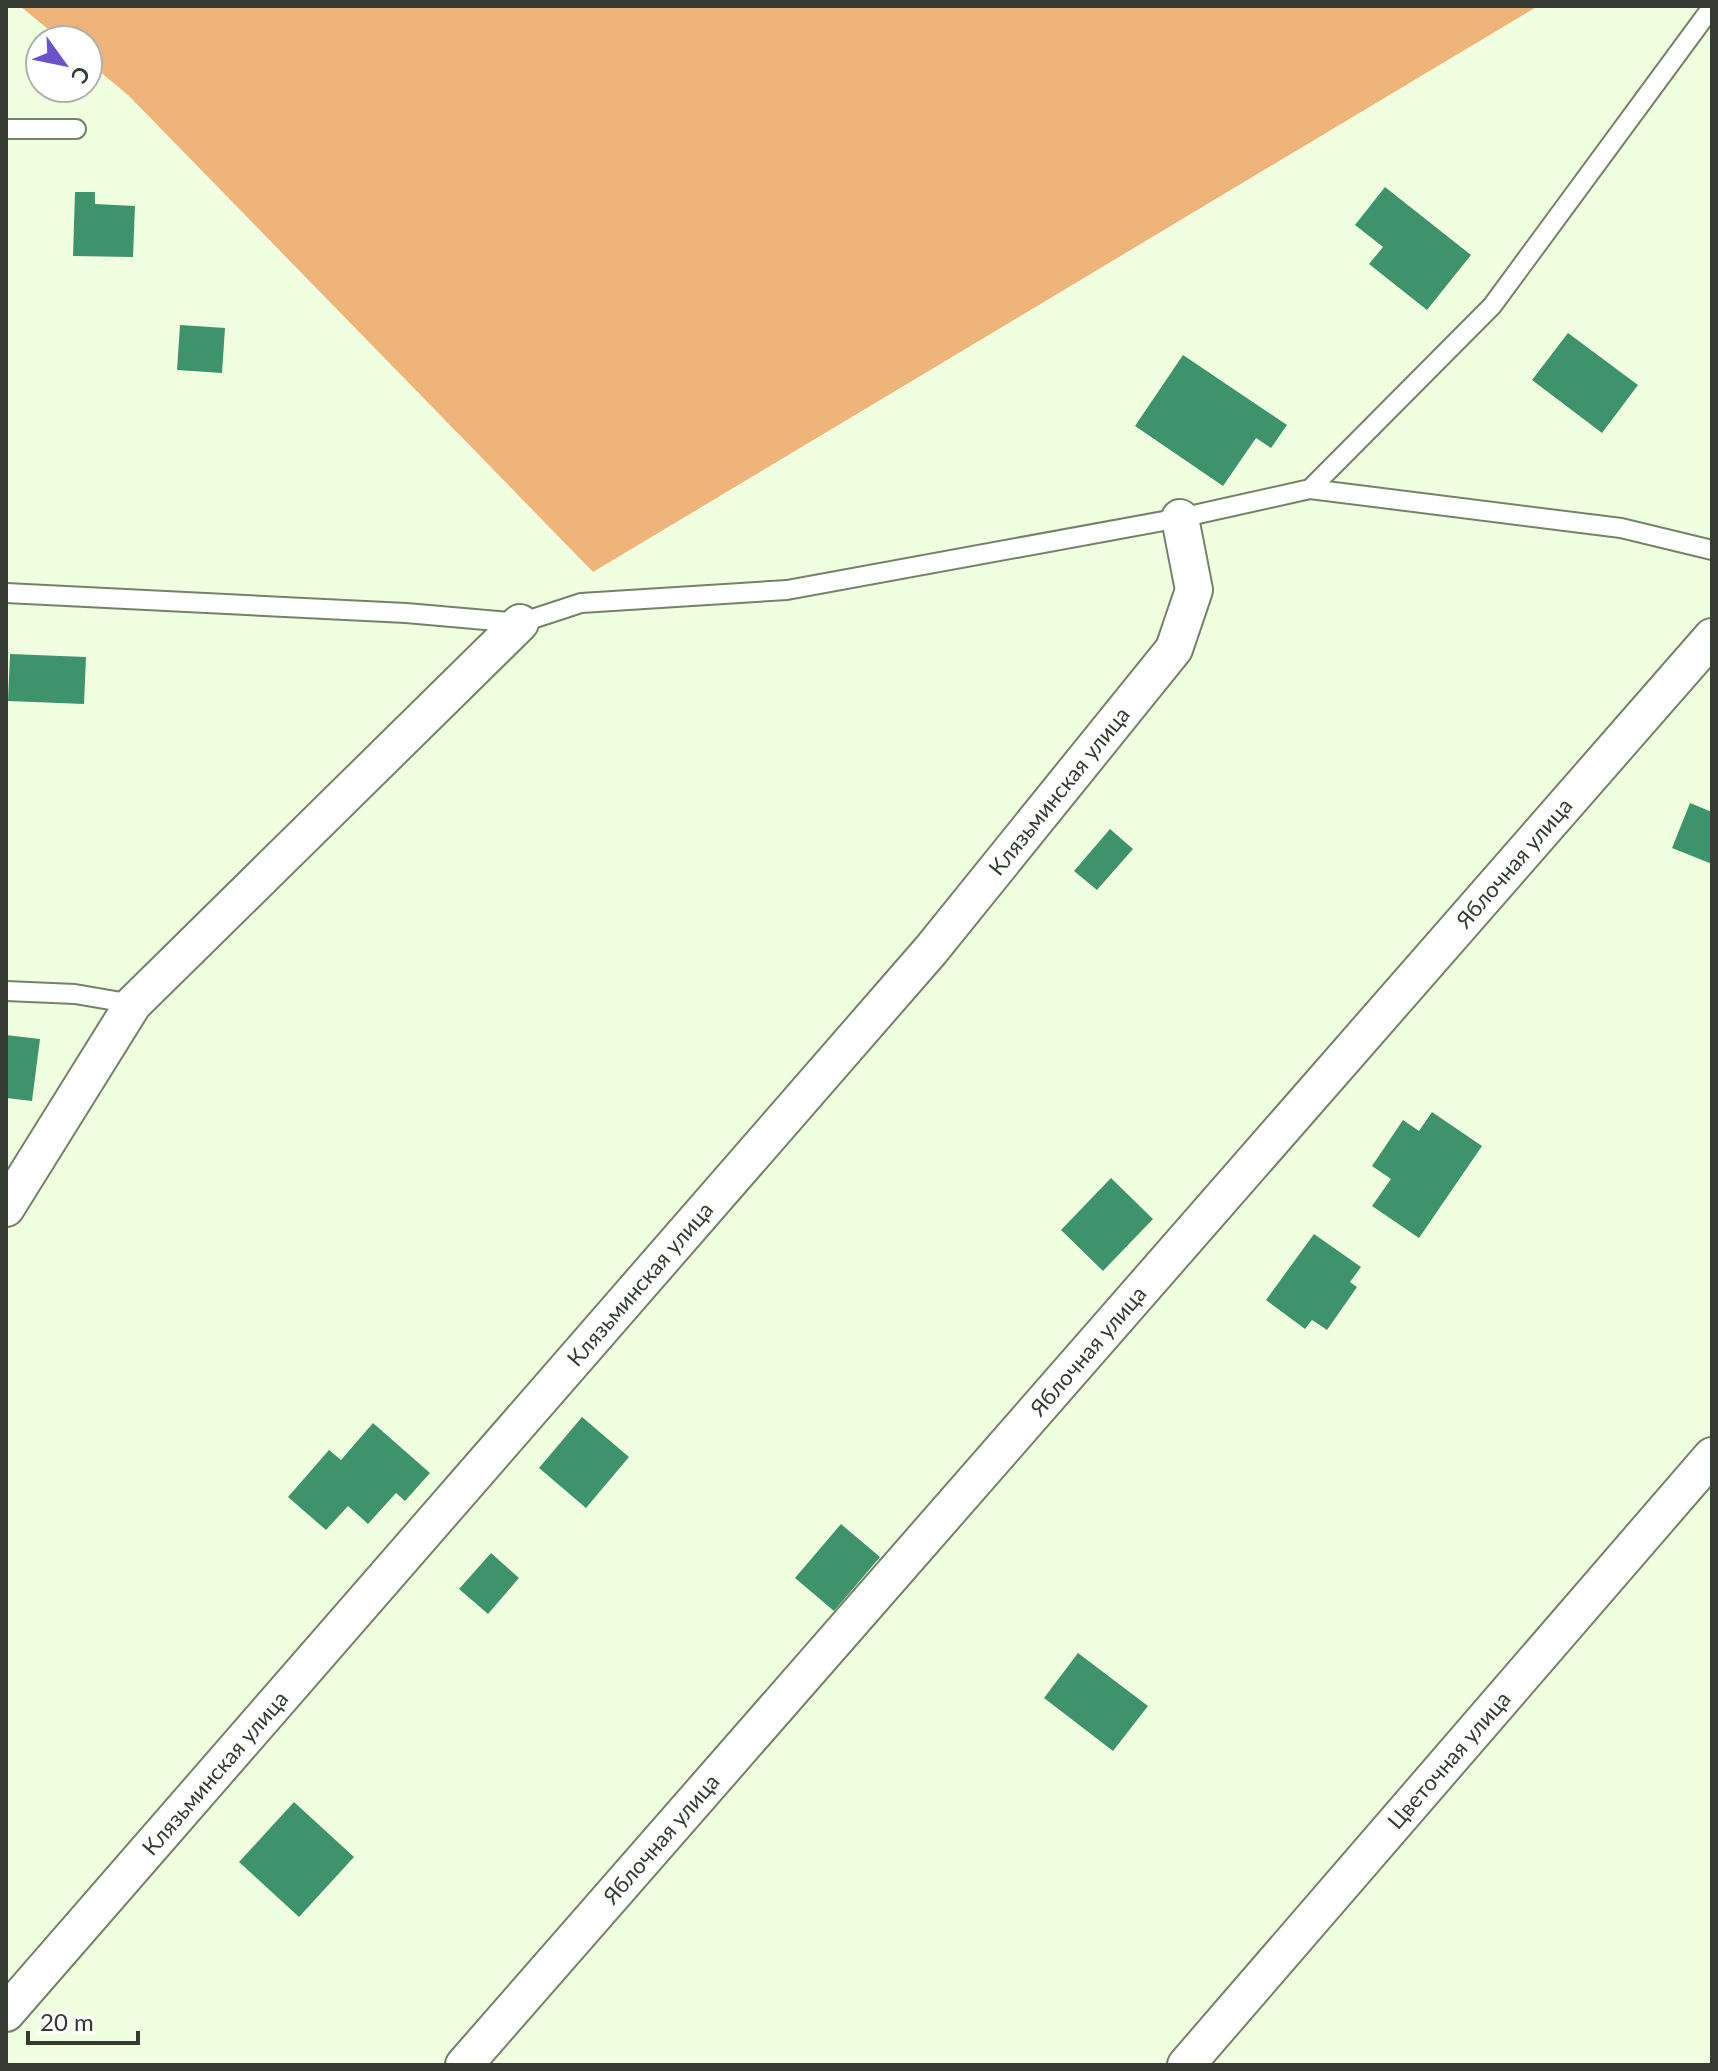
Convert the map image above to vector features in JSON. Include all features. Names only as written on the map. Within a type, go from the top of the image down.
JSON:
[{"type":"street","name":"Клязьминская улица","points":[[6,2013],[931,950],[1174,649],[1194,590],[1180,518]]},
{"type":"street","points":[[6,1208],[133,1004],[520,623]]},
{"type":"street","name":"Яблочная улица","points":[[464,2065],[1712,637]]},
{"type":"street","name":"Цветочная улица","points":[[1186,2065],[1712,1456]]},
{"type":"lane","points":[[1310,489],[1492,306],[1712,7]]},
{"type":"lane","points":[[6,129],[76,129]]},
{"type":"lane","points":[[6,593],[406,613],[520,623],[581,603],[787,590],[1180,518],[1310,489],[1621,528],[1712,550]]},
{"type":"lane","points":[[6,991],[75,994],[133,1004]]},
{"type":"shaded area","points":[[20,6],[1538,6],[593,572],[128,95],[104,75],[104,24],[42,24]]},
{"type":"building","points":[[1385,187],[1471,255],[1427,310],[1369,264],[1383,247],[1355,225]]},
{"type":"building","points":[[75,192],[95,192],[95,204],[135,206],[133,257],[73,256]]},
{"type":"building","points":[[180,325],[225,328],[222,373],[177,370]]},
{"type":"building","points":[[1568,333],[1638,385],[1602,433],[1532,380]]},
{"type":"building","points":[[1183,355],[1287,425],[1271,448],[1256,438],[1223,486],[1135,426]]},
{"type":"building","points":[[10,654],[86,657],[84,704],[8,701]]},
{"type":"building","points":[[1690,803],[1712,812],[1712,864],[1672,848]]},
{"type":"building","points":[[1110,829],[1133,849],[1097,890],[1074,871]]},
{"type":"building","points":[[6,1035],[40,1039],[32,1101],[6,1098]]},
{"type":"building","points":[[1432,1112],[1482,1146],[1419,1238],[1372,1206],[1391,1179],[1372,1166],[1403,1120],[1419,1131]]},
{"type":"building","points":[[1111,1178],[1153,1219],[1103,1271],[1061,1230]]},
{"type":"building","points":[[1314,1234],[1361,1267],[1350,1282],[1357,1287],[1327,1330],[1312,1320],[1305,1329],[1266,1300]]},
{"type":"building","points":[[582,1417],[629,1457],[586,1508],[539,1468]]},
{"type":"building","points":[[373,1423],[430,1473],[405,1501],[396,1493],[368,1524],[348,1506],[326,1530],[288,1497],[329,1450],[341,1460]]},
{"type":"building","points":[[841,1524],[880,1557],[834,1611],[795,1578]]},
{"type":"building","points":[[491,1553],[519,1578],[488,1614],[459,1589]]},
{"type":"building","points":[[1078,1653],[1148,1706],[1113,1751],[1044,1698]]},
{"type":"building","points":[[294,1802],[354,1857],[299,1917],[239,1862]]}]
